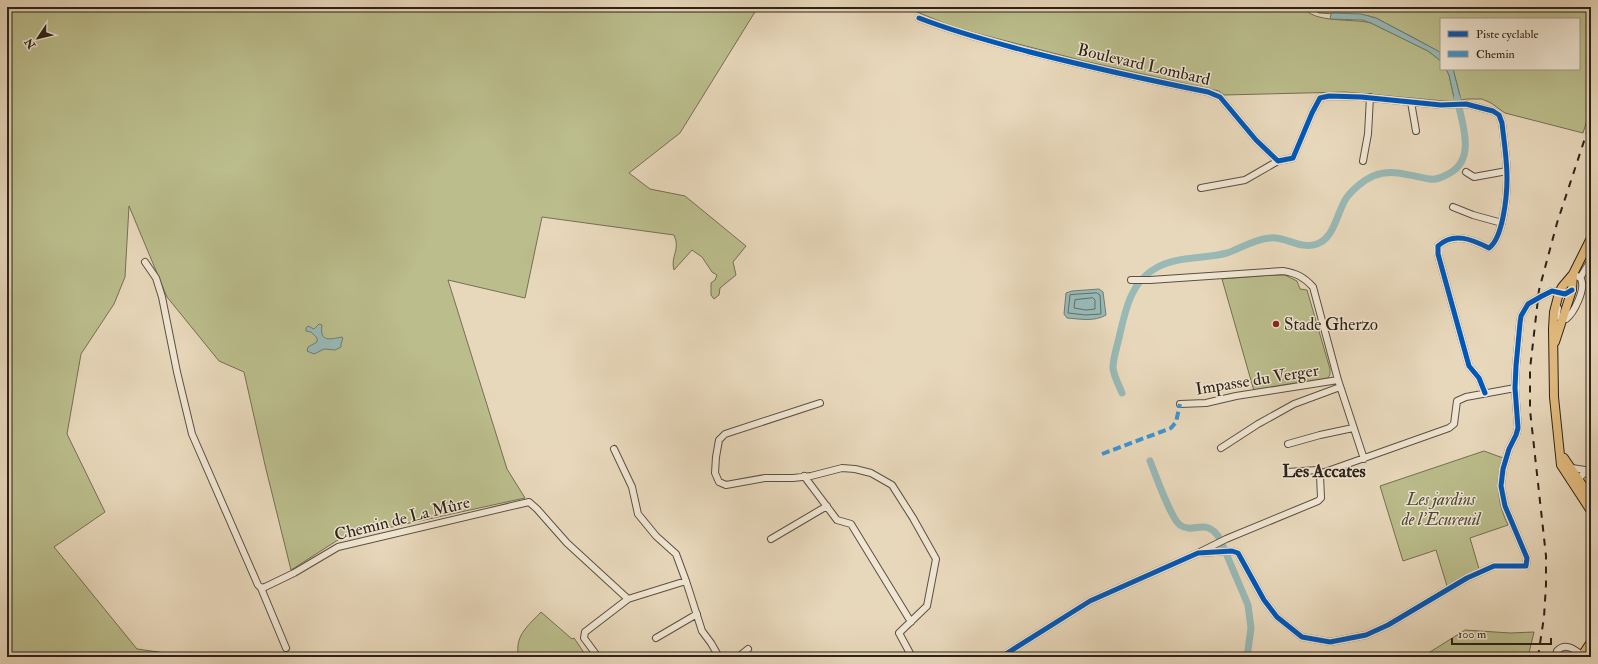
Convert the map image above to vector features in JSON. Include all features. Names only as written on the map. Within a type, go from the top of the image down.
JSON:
[{"type":"main road","points":[[1553,348],[1576,276],[1591,238]]},
{"type":"main road","points":[[1576,276],[1562,287],[1554,312],[1552,329],[1554,397],[1561,465],[1587,498]]},
{"type":"main road","points":[[1558,440],[1567,465],[1578,480],[1587,498],[1590,509]]},
{"type":"main road","points":[[1581,656],[1591,642]]},
{"type":"street","name":"Boulevard Lombard","points":[[919,18],[952,31],[1057,59],[1130,77],[1208,92],[1220,97],[1256,140],[1278,161]]},
{"type":"street","points":[[1201,188],[1244,180],[1278,161],[1293,158],[1312,112],[1320,98],[1329,96],[1453,105],[1466,104],[1492,111],[1499,115],[1502,123],[1507,171],[1502,223],[1495,244],[1489,248],[1478,242],[1460,237],[1444,240],[1438,246],[1438,254],[1469,366],[1479,378],[1485,393]]},
{"type":"street","points":[[1363,161],[1368,134],[1370,98]]},
{"type":"street","points":[[1411,102],[1416,131]]},
{"type":"street","points":[[1466,172],[1474,177],[1507,171]]},
{"type":"street","points":[[1453,207],[1473,215],[1502,223]]},
{"type":"street","points":[[1559,293],[1557,314],[1562,319],[1566,319],[1573,312],[1579,299],[1582,281],[1576,276],[1591,260]]},
{"type":"street","points":[[145,262],[156,278],[162,297],[177,372],[192,434],[258,585],[261,588],[286,648]]},
{"type":"street","points":[[1131,280],[1150,280],[1283,270],[1296,273],[1306,279],[1313,287],[1339,384],[1364,459]]},
{"type":"street","points":[[1198,553],[1232,551],[1238,553],[1264,600],[1277,617],[1302,637],[1330,642],[1366,634],[1388,625],[1467,578],[1494,566],[1526,566],[1527,558],[1505,506],[1501,486],[1503,469],[1509,449],[1516,436],[1518,428],[1515,388],[1520,323],[1524,309],[1528,304],[1552,292],[1565,294],[1572,290]]},
{"type":"street","points":[[1221,448],[1258,424],[1294,404],[1339,384]]},
{"type":"street","name":"Impasse du Verger","points":[[1180,404],[1206,403],[1236,396],[1339,384]]},
{"type":"street","points":[[1288,472],[1318,470],[1322,473],[1449,428],[1454,424],[1457,401],[1466,397],[1515,388]]},
{"type":"street","points":[[820,403],[725,434],[720,440],[715,473],[720,482],[726,485],[765,478],[804,476],[842,468],[856,469],[871,473],[892,485],[914,518],[936,559],[927,606],[899,633],[912,657]]},
{"type":"street","points":[[1288,444],[1353,428]]},
{"type":"street","points":[[614,449],[632,487],[638,514],[656,536],[676,554],[702,631],[711,643],[718,657]]},
{"type":"street","points":[[1567,465],[1572,468],[1591,471]]},
{"type":"street","points":[[1578,480],[1583,474],[1591,471]]},
{"type":"street","points":[[1001,657],[1090,601],[1198,553],[1214,544],[1318,501],[1321,498],[1320,475],[1322,473]]},
{"type":"street","points":[[804,476],[837,520],[851,524],[911,622]]},
{"type":"street","name":"Chemin de La Mûre","points":[[261,588],[288,576],[338,546],[529,502],[567,543],[628,599]]},
{"type":"street","points":[[770,539],[827,506]]},
{"type":"street","points":[[598,657],[584,638],[585,632],[628,599],[686,581]]},
{"type":"street","points":[[656,638],[697,614]]},
{"type":"street","points":[[1556,657],[1557,651],[1563,646],[1570,647],[1581,656]]},
{"type":"street","points":[[738,657],[748,649]]},
{"type":"green space","points":[[7,7],[758,7],[680,133],[629,173],[650,189],[685,196],[746,246],[733,262],[736,275],[720,288],[719,295],[714,299],[711,295],[711,283],[715,280],[717,275],[712,272],[702,257],[692,250],[674,270],[673,261],[676,249],[676,240],[674,235],[542,217],[525,298],[448,280],[507,469],[525,498],[341,538],[291,570],[244,372],[219,361],[167,297],[129,206],[125,277],[114,304],[81,354],[67,434],[105,512],[54,547],[137,649],[194,657],[7,657]]},
{"type":"green space","points":[[905,7],[1303,7],[1308,12],[1316,16],[1334,20],[1371,23],[1428,51],[1440,60],[1440,70],[1446,70],[1455,102],[1345,92],[1224,95],[1219,91],[1084,61],[956,28]]},
{"type":"green space","points":[[1310,7],[1591,7],[1591,108],[1583,133],[1505,113],[1491,103],[1482,99],[1461,100],[1453,70],[1580,70],[1580,18],[1440,18],[1440,52],[1376,18],[1369,16],[1319,13]]},
{"type":"green space","name":"Stade Gherzo","points":[[1285,275],[1297,281],[1300,289],[1307,290],[1330,369],[1330,375],[1327,379],[1254,391],[1222,279]]},
{"type":"green space","name":"Les jardins de l'Ecureuil","points":[[1484,451],[1503,458],[1499,492],[1501,508],[1508,525],[1470,538],[1479,569],[1447,586],[1436,550],[1403,561],[1380,486]]},
{"type":"green space","points":[[541,612],[572,639],[574,638],[587,657],[524,657],[518,653],[521,635]]},
{"type":"green space","points":[[1465,630],[1510,633],[1534,632],[1528,657],[1422,657]]},
{"type":"water","points":[[1331,14],[1361,14],[1376,18],[1440,52],[1440,60],[1428,51],[1371,23],[1362,20],[1330,19]]},
{"type":"water","points":[[1446,70],[1453,70],[1461,100],[1455,102]]},
{"type":"water","points":[[1099,289],[1103,292],[1106,315],[1097,319],[1067,318],[1064,314],[1066,293],[1072,291]]},
{"type":"water","points":[[319,324],[322,325],[322,335],[324,337],[330,339],[343,338],[341,347],[335,350],[324,349],[314,354],[307,351],[308,347],[317,342],[317,338],[311,332],[306,331],[306,328],[308,326],[314,329]]},
{"type":"waterway","points":[[1122,393],[1115,378],[1113,368],[1114,356],[1130,298],[1134,289],[1147,274],[1156,268],[1173,261],[1227,253],[1264,239],[1276,238],[1305,245],[1317,244],[1323,241],[1332,230],[1347,197],[1359,185],[1373,176],[1388,173],[1402,173],[1435,179],[1450,173],[1458,166],[1463,158],[1465,149],[1464,128],[1457,98]]},
{"type":"waterway","points":[[1150,461],[1159,485],[1176,521],[1185,528],[1205,527],[1210,529],[1215,532],[1220,539],[1248,605],[1251,628],[1247,657]]},
{"type":"railway","points":[[1538,657],[1544,617],[1546,556],[1530,410],[1530,369],[1539,290],[1557,223],[1591,120]]},
{"type":"marked path","points":[[1102,454],[1171,428],[1176,422],[1180,404]]},
{"type":"cycle path","points":[[919,18],[988,41],[1030,52],[1208,92],[1220,97],[1256,140],[1278,161],[1293,158],[1320,98],[1329,96],[1361,97],[1441,105],[1466,104],[1493,111],[1499,115],[1502,123],[1507,171],[1505,205],[1498,235],[1494,243],[1489,248],[1464,238],[1450,239],[1444,241],[1438,246],[1438,254],[1469,366],[1479,378],[1485,393]]},
{"type":"cycle path","points":[[1001,657],[1090,601],[1198,553],[1232,551],[1238,553],[1264,600],[1277,617],[1302,637],[1330,642],[1366,635],[1388,625],[1467,578],[1494,566],[1526,566],[1527,558],[1505,506],[1501,486],[1503,469],[1509,449],[1518,428],[1515,388],[1521,316],[1528,304],[1542,296],[1552,291],[1565,294],[1572,290]]},
{"type":"place","name":"Stade Gherzo","points":[[1276,324]]},
{"type":"district","name":"Les Accates","points":[[1324,471]]}]
